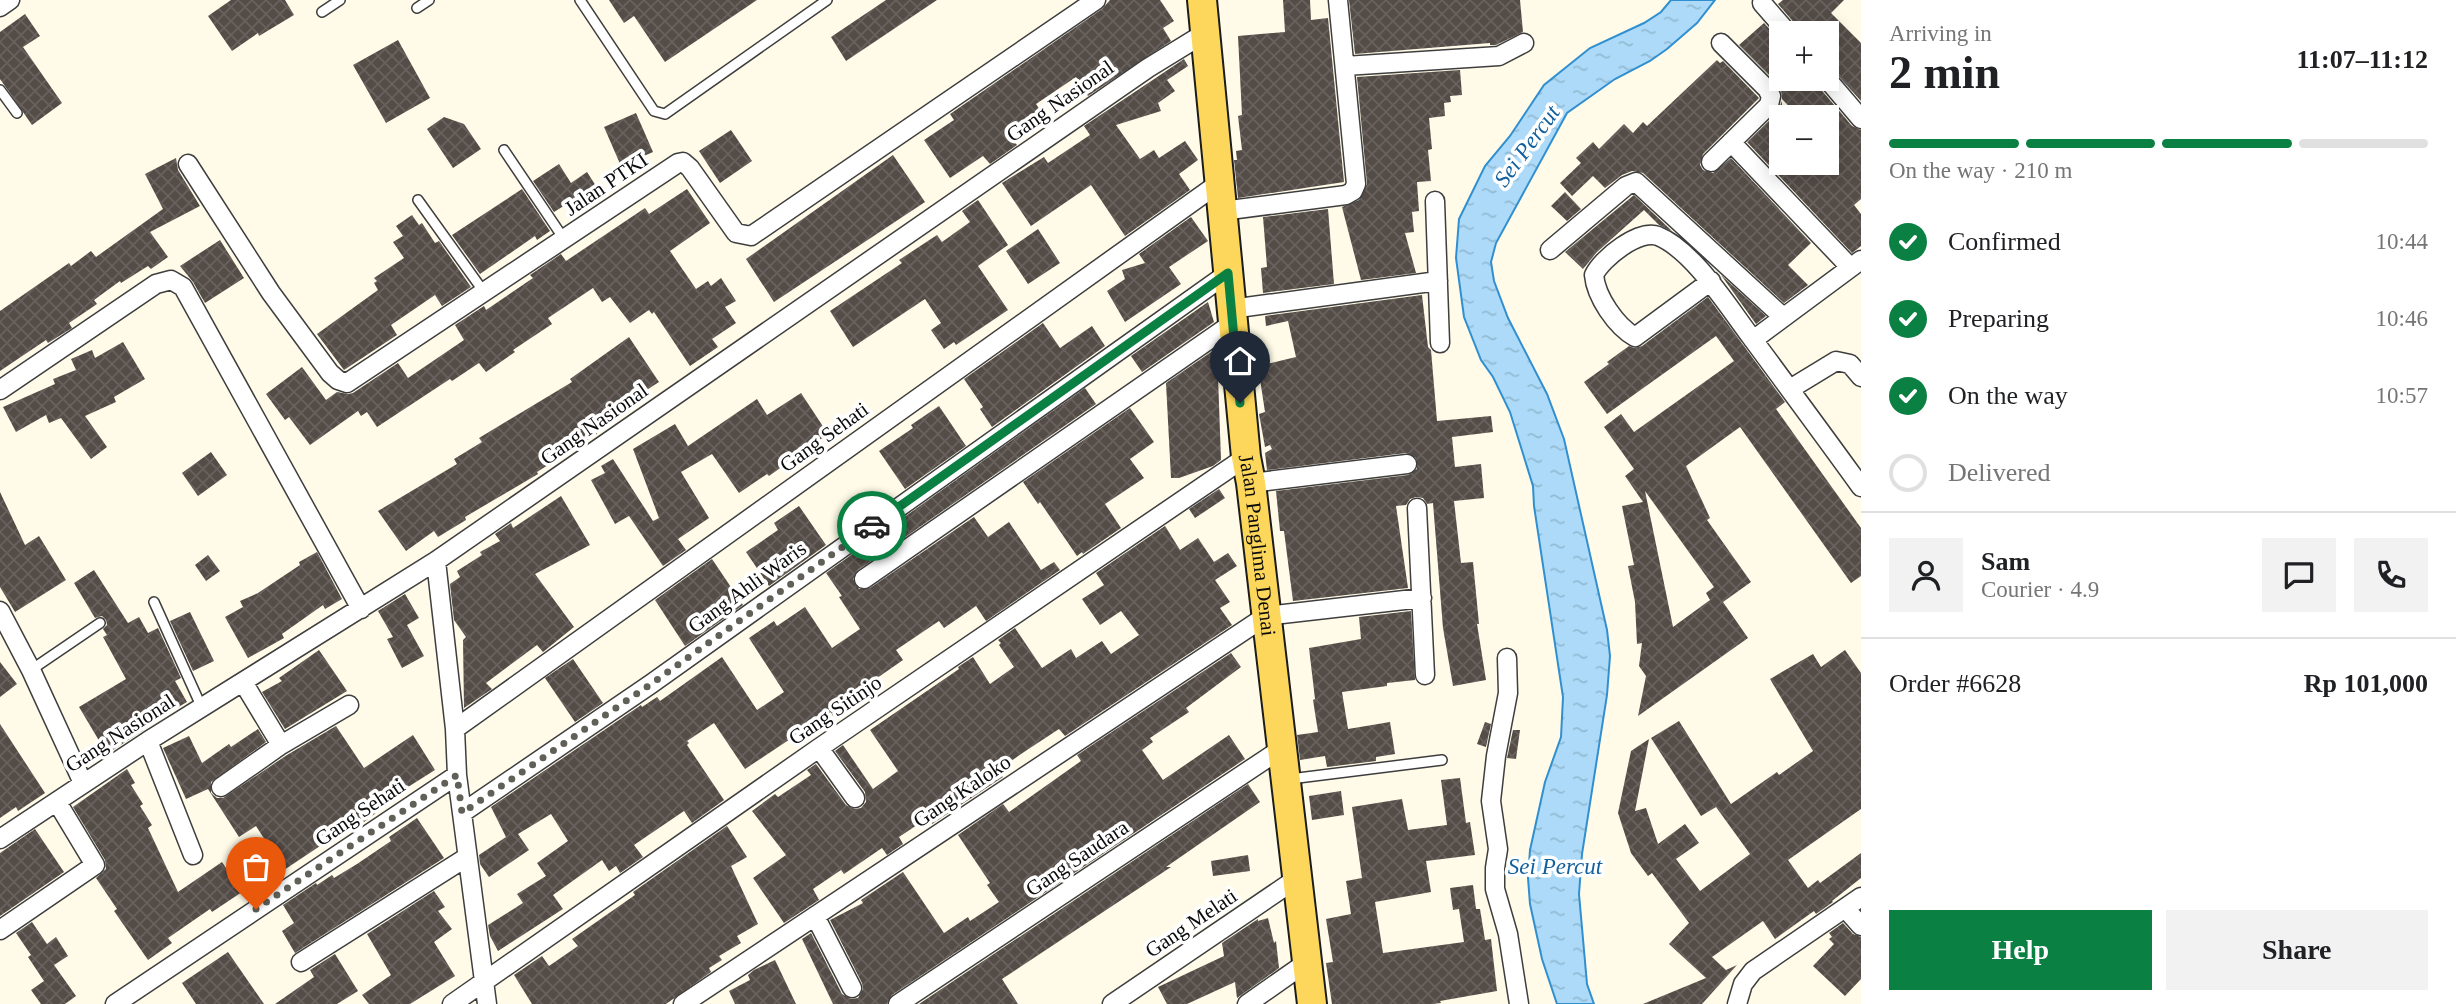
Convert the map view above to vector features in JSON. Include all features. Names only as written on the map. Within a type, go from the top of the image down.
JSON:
[{"type":"main road","name":"Jalan Panglima Denai","points":[[1202,0],[1248,470],[1312,1004]]},
{"type":"street","points":[[0,7],[10,0]]},
{"type":"street","name":"Jalan PTKI","points":[[188,164],[271,293],[330,373],[347,383],[678,163],[683,162],[690,167],[736,233],[751,236],[1097,0]]},
{"type":"street","points":[[1222,211],[1346,195],[1353,191],[1356,184],[1338,0]]},
{"type":"street","points":[[1762,3],[1778,21]]},
{"type":"street","name":"Gang Nasional","points":[[0,839],[148,741],[436,561],[1136,75],[1205,33]]},
{"type":"street","points":[[1345,66],[1499,56],[1524,43]]},
{"type":"street","points":[[1711,162],[1769,105],[1771,96],[1721,43]]},
{"type":"street","points":[[1837,91],[1861,119]]},
{"type":"street","points":[[1731,142],[1856,263],[1753,340]]},
{"type":"street","points":[[1550,250],[1626,186],[1636,182],[1783,317]]},
{"type":"street","name":"Gang Sehati","points":[[455,729],[1219,183]]},
{"type":"street","points":[[1435,201],[1440,343]]},
{"type":"street","points":[[1711,281],[1634,337],[1625,331],[1610,312],[1598,290],[1594,275],[1623,246],[1644,235],[1655,235],[1677,248],[1711,281],[1861,488]]},
{"type":"street","name":"Gang Ahli Waris","points":[[462,813],[651,684],[1228,273]]},
{"type":"street","points":[[0,390],[156,284],[171,281],[183,287],[361,609]]},
{"type":"street","points":[[864,579],[1232,316],[1438,281]]},
{"type":"street","points":[[1790,389],[1836,361],[1850,364],[1861,377]]},
{"type":"street","points":[[1248,470],[1407,464]]},
{"type":"street","name":"Gang Sitinjo","points":[[452,1004],[819,748],[1248,470]]},
{"type":"street","points":[[1417,508],[1426,675]]},
{"type":"street","points":[[436,561],[455,729],[457,775],[487,1004]]},
{"type":"street","points":[[1266,616],[1422,598]]},
{"type":"street","points":[[0,611],[31,670],[83,783]]},
{"type":"street","name":"Gang Kaloko","points":[[683,1004],[1266,616]]},
{"type":"street","points":[[1507,659],[1508,693],[1491,801],[1497,832],[1495,889],[1508,934],[1519,1004]]},
{"type":"street","points":[[243,682],[281,745]]},
{"type":"street","points":[[221,787],[281,745],[349,705]]},
{"type":"street","points":[[148,741],[193,855]]},
{"type":"street","points":[[819,748],[855,797]]},
{"type":"street","name":"Gang Saudara","points":[[898,1004],[1281,749]]},
{"type":"street","name":"Gang Sehati","points":[[121,1002],[457,775]]},
{"type":"street","points":[[0,930],[95,865],[57,802]]},
{"type":"street","points":[[301,962],[467,857]]},
{"type":"street","name":"Gang Melati","points":[[1112,1004],[1296,879]]},
{"type":"street","points":[[1737,1004],[1743,984],[1754,971],[1861,897]]},
{"type":"street","points":[[1845,908],[1861,926]]},
{"type":"street","points":[[815,915],[852,988]]},
{"type":"street","points":[[1247,1004],[1307,962]]},
{"type":"lane","points":[[322,12],[340,0]]},
{"type":"lane","points":[[417,8],[429,0]]},
{"type":"lane","points":[[580,0],[654,111],[665,114],[827,0]]},
{"type":"lane","points":[[0,90],[17,113]]},
{"type":"lane","points":[[504,150],[564,239]]},
{"type":"lane","points":[[418,200],[484,292]]},
{"type":"lane","points":[[154,602],[202,708]]},
{"type":"lane","points":[[31,670],[100,623]]},
{"type":"lane","points":[[1285,779],[1442,760]]},
{"type":"water","name":"Sei Percut","points":[[1671,0],[1715,0],[1697,23],[1667,49],[1615,79],[1567,113],[1496,243],[1491,262],[1494,281],[1508,318],[1547,394],[1564,439],[1607,630],[1610,656],[1607,695],[1582,854],[1579,894],[1587,984],[1594,1004],[1557,1004],[1542,959],[1530,904],[1528,878],[1530,850],[1545,782],[1561,737],[1563,697],[1533,486],[1510,412],[1493,377],[1481,360],[1464,317],[1456,258],[1459,219],[1485,166],[1510,136],[1544,85],[1590,48],[1644,23],[1661,12]]},
{"type":"building","points":[[231,0],[285,0],[294,15],[259,36],[258,33],[232,51],[208,16]]},
{"type":"building","points":[[609,0],[757,0],[665,62],[634,16],[624,23]]},
{"type":"building","points":[[886,0],[937,0],[846,61],[831,37]]},
{"type":"building","points":[[1110,0],[1160,0],[1174,21],[1163,28],[1171,41],[1088,96],[1076,77],[1036,104],[1040,110],[1008,132],[1017,145],[990,164],[983,156],[950,178],[924,140],[954,120],[950,114],[1102,9]]},
{"type":"building","points":[[1283,0],[1310,0],[1311,20],[1328,18],[1344,182],[1238,198],[1234,160],[1237,160],[1236,151],[1242,150],[1238,116],[1242,115],[1238,36],[1285,32]]},
{"type":"building","points":[[1349,0],[1520,0],[1523,32],[1496,45],[1490,43],[1355,54]]},
{"type":"building","points":[[1783,0],[1844,0],[1831,13],[1839,21],[1793,21],[1778,4]]},
{"type":"building","points":[[25,14],[40,36],[23,47],[62,103],[32,125],[0,79],[0,32]]},
{"type":"building","points":[[1839,21],[1861,43],[1861,101],[1839,77]]},
{"type":"building","points":[[1764,23],[1769,28],[1769,75],[1739,45]]},
{"type":"building","points":[[398,40],[430,98],[386,123],[353,65]]},
{"type":"building","points":[[1184,59],[1188,66],[1167,80],[1175,91],[1158,103],[1161,111],[1116,125],[1140,159],[1154,150],[1159,158],[1185,141],[1198,160],[1179,174],[1190,190],[1125,236],[1091,185],[1031,226],[1002,183],[1044,157],[1048,163],[1090,135],[1084,126]]},
{"type":"building","points":[[1717,60],[1720,63],[1723,61],[1759,98],[1703,154],[1700,165],[1703,170],[1713,173],[1731,158],[1811,243],[1788,265],[1808,285],[1784,303],[1643,173],[1632,171],[1605,188],[1593,176],[1572,196],[1560,183],[1581,163],[1576,158],[1593,142],[1599,149],[1624,124],[1633,133],[1643,122],[1647,126]]},
{"type":"building","points":[[1460,70],[1462,95],[1450,96],[1451,102],[1444,103],[1445,116],[1429,118],[1431,181],[1417,182],[1419,211],[1412,212],[1414,232],[1405,233],[1416,273],[1361,280],[1342,207],[1359,200],[1367,184],[1357,77]]},
{"type":"building","points":[[1781,91],[1822,91],[1834,105],[1788,105],[1782,99]]},
{"type":"building","points":[[1839,111],[1852,126],[1861,130],[1861,199],[1854,205],[1861,214],[1861,246],[1852,253],[1778,175],[1839,175]]},
{"type":"building","points":[[636,113],[653,152],[621,166],[604,127]]},
{"type":"building","points":[[444,117],[464,124],[481,149],[453,168],[427,129]]},
{"type":"building","points":[[1769,121],[1769,165],[1747,142]]},
{"type":"building","points":[[731,130],[752,161],[720,183],[699,151]]},
{"type":"building","points":[[893,155],[925,202],[774,302],[746,259]]},
{"type":"building","points":[[176,158],[178,170],[200,206],[150,232],[168,257],[151,269],[148,266],[121,283],[120,281],[94,300],[97,304],[69,323],[72,328],[48,343],[46,340],[0,371],[0,311],[69,263],[71,266],[91,251],[96,257],[163,209],[145,174]]},
{"type":"building","points":[[559,164],[571,183],[587,172],[596,186],[554,212],[533,181]]},
{"type":"building","points":[[522,189],[550,231],[537,240],[535,236],[480,274],[452,235]]},
{"type":"building","points":[[687,189],[710,223],[670,251],[696,289],[708,281],[711,286],[721,278],[736,301],[725,307],[736,323],[712,339],[718,347],[690,366],[654,312],[652,314],[649,310],[630,323],[610,297],[602,302],[593,288],[548,318],[552,324],[486,372],[479,363],[377,427],[367,412],[361,416],[358,411],[310,445],[289,417],[285,420],[266,394],[302,367],[326,400],[337,392],[353,393],[398,363],[408,378],[464,340],[455,325],[484,306],[486,310],[533,278],[530,275],[561,254],[566,261],[645,208],[649,214]]},
{"type":"building","points":[[1565,192],[1581,209],[1567,221],[1551,206]]},
{"type":"building","points":[[1634,195],[1672,231],[1659,225],[1644,210],[1597,252],[1583,269],[1565,252]]},
{"type":"building","points":[[978,200],[1008,245],[978,266],[1008,310],[956,345],[954,342],[944,349],[931,330],[941,323],[925,299],[853,347],[830,311],[902,263],[899,260],[937,235],[942,242],[970,222],[962,211]]},
{"type":"building","points":[[1328,209],[1334,284],[1263,293],[1261,268],[1267,267],[1263,217]]},
{"type":"building","points":[[412,215],[419,225],[422,223],[435,243],[439,241],[471,287],[442,306],[435,295],[391,325],[397,335],[344,370],[317,334],[378,290],[374,278],[404,258],[393,242],[403,236],[396,226]]},
{"type":"building","points":[[1191,217],[1208,241],[1169,267],[1181,284],[1125,322],[1107,291],[1125,279],[1122,270],[1145,263],[1139,254]]},
{"type":"building","points":[[1038,229],[1060,263],[1028,284],[1006,251]]},
{"type":"building","points":[[220,240],[244,278],[205,303],[180,266]]},
{"type":"building","points":[[1721,275],[1766,316],[1756,324]]},
{"type":"building","points":[[1422,295],[1428,347],[1431,350],[1437,421],[1491,416],[1493,432],[1452,437],[1455,467],[1481,464],[1484,498],[1454,501],[1461,563],[1473,562],[1477,624],[1486,680],[1453,686],[1443,628],[1433,503],[1427,504],[1423,498],[1416,497],[1410,499],[1406,505],[1396,506],[1408,588],[1293,601],[1284,531],[1280,531],[1276,491],[1408,475],[1417,469],[1416,458],[1406,453],[1267,470],[1265,453],[1272,449],[1270,445],[1265,447],[1259,414],[1265,412],[1258,366],[1296,357],[1288,321],[1266,326],[1265,316]]},
{"type":"building","points":[[1708,297],[1785,402],[1776,409],[1861,528],[1861,576],[1851,583],[1740,427],[1686,466],[1710,518],[1707,520],[1751,582],[1723,602],[1748,638],[1638,716],[1646,676],[1639,666],[1642,643],[1637,644],[1635,602],[1628,566],[1634,565],[1622,506],[1643,502],[1625,476],[1634,469],[1604,427],[1621,414],[1634,432],[1734,361],[1716,336],[1607,414],[1584,382],[1629,346],[1642,346]],"holes":[[[1645,491],[1714,587],[1706,593],[1710,600],[1673,627]]]},
{"type":"building","points":[[1208,302],[1214,322],[1142,372],[1131,356]]},
{"type":"building","points":[[1043,323],[1060,348],[1092,326],[1105,346],[992,427],[980,409],[983,407],[964,379]]},
{"type":"building","points":[[629,337],[659,382],[591,426],[597,434],[537,472],[538,474],[465,517],[466,520],[438,537],[434,531],[406,551],[378,511],[457,464],[454,459],[482,442],[479,438],[572,382],[570,379]]},
{"type":"building","points":[[123,342],[145,379],[114,397],[116,402],[85,416],[107,447],[91,459],[61,418],[49,423],[46,415],[16,432],[3,407],[55,384],[53,379],[76,370],[71,359],[92,350],[95,358]]},
{"type":"building","points":[[1217,348],[1221,460],[1213,466],[1179,478],[1171,478],[1166,383]]},
{"type":"building","points":[[1085,388],[1096,404],[858,570],[853,579],[859,589],[870,588],[974,517],[988,537],[1009,522],[1041,570],[1054,562],[1060,570],[986,621],[976,606],[944,628],[939,621],[896,650],[903,660],[844,701],[848,706],[833,716],[831,712],[745,769],[714,723],[687,741],[687,745],[724,800],[692,823],[684,811],[634,845],[643,857],[620,873],[616,866],[609,871],[602,860],[553,895],[563,909],[498,951],[488,925],[523,903],[517,894],[546,876],[537,863],[568,841],[551,814],[518,834],[529,850],[489,877],[480,864],[479,855],[506,837],[491,807],[641,705],[642,707],[657,697],[660,701],[722,657],[757,710],[784,692],[749,638],[774,621],[777,626],[805,607],[832,648],[860,629],[826,573]]},
{"type":"building","points":[[801,393],[828,434],[769,476],[767,474],[739,493],[712,454],[681,472],[709,518],[678,539],[686,550],[663,566],[629,516],[615,524],[591,480],[605,473],[601,466],[613,459],[653,521],[659,518],[633,449],[675,424],[688,446],[757,399],[767,415]]},
{"type":"building","points":[[939,406],[966,446],[905,489],[879,451]]},
{"type":"building","points":[[1130,408],[1154,442],[1130,459],[1144,478],[1105,504],[1121,528],[1077,556],[1023,482]]},
{"type":"building","points":[[211,452],[227,475],[198,496],[182,473]]},
{"type":"building","points":[[1219,489],[1225,498],[1195,518],[1189,509]]},
{"type":"building","points":[[0,492],[25,545],[39,536],[66,580],[15,612],[0,587]]},
{"type":"building","points":[[561,496],[590,545],[535,574],[574,627],[543,652],[537,645],[486,683],[492,689],[464,708],[463,640],[466,637],[454,620],[450,584],[460,577],[457,571],[482,555],[480,552],[500,541],[495,534],[511,523],[513,528]]},
{"type":"building","points":[[799,506],[826,545],[769,586],[746,552],[778,530],[774,523]]},
{"type":"building","points":[[1165,526],[1180,550],[1198,538],[1214,562],[1228,553],[1237,566],[1215,580],[1230,602],[1220,608],[1232,625],[1065,736],[1059,729],[1024,752],[998,770],[1003,777],[932,824],[930,821],[924,824],[923,821],[899,837],[903,844],[887,855],[882,848],[844,874],[841,870],[813,889],[819,900],[784,923],[753,878],[786,855],[752,811],[775,794],[778,797],[811,775],[807,770],[816,764],[846,805],[855,809],[861,808],[866,802],[865,792],[835,751],[843,745],[873,789],[898,771],[870,730],[973,657],[990,684],[1014,667],[998,640],[1015,628],[1042,668],[1071,649],[1076,658],[1102,641],[1111,654],[1139,635],[1121,611],[1100,625],[1082,599],[1104,585],[1096,573]]},
{"type":"building","points":[[317,552],[342,599],[325,609],[323,605],[282,634],[284,638],[248,658],[225,617],[243,607],[240,601],[258,593]]},
{"type":"building","points":[[208,555],[220,571],[206,581],[195,565]]},
{"type":"building","points":[[712,559],[743,605],[685,646],[655,600]]},
{"type":"building","points":[[94,570],[128,623],[139,617],[148,633],[158,628],[181,678],[175,681],[187,702],[147,725],[148,727],[107,754],[79,707],[126,679],[103,637],[107,635],[103,629],[107,625],[106,620],[102,616],[95,618],[74,583]]},
{"type":"building","points":[[405,594],[419,618],[407,625],[424,656],[402,668],[387,639],[393,637],[378,611]]},
{"type":"building","points":[[1411,611],[1415,680],[1342,692],[1348,729],[1390,722],[1395,754],[1376,757],[1376,761],[1327,767],[1325,756],[1300,760],[1297,735],[1318,732],[1309,648],[1361,639],[1359,617]]},
{"type":"building","points":[[190,612],[214,661],[193,671],[170,621]]},
{"type":"building","points":[[319,650],[347,691],[285,729],[262,692],[282,681],[279,678]]},
{"type":"building","points":[[1845,650],[1861,673],[1861,809],[1788,860],[1808,888],[1818,880],[1820,883],[1861,853],[1861,878],[1833,902],[1816,914],[1814,911],[1775,939],[1763,921],[1712,957],[1726,970],[1737,965],[1702,1004],[1643,1004],[1706,978],[1669,944],[1689,923],[1652,873],[1648,876],[1631,853],[1618,813],[1631,751],[1649,739],[1635,811],[1646,808],[1658,844],[1685,824],[1699,843],[1676,859],[1700,891],[1750,854],[1716,807],[1701,816],[1651,738],[1679,721],[1731,804],[1813,751],[1770,679],[1813,654],[1821,667]]},
{"type":"building","points":[[1231,653],[1241,667],[1186,708],[1189,712],[1150,738],[1153,742],[1142,750],[1163,780],[1229,735],[1245,759],[892,995],[887,1004],[833,1004],[802,939],[811,933],[842,994],[851,999],[858,998],[863,989],[862,983],[830,920],[863,903],[861,900],[903,872],[944,933],[968,917],[970,921],[999,902],[987,885],[990,883],[958,835],[1003,804],[1009,812],[1081,761],[1077,755]]},
{"type":"building","points":[[573,659],[603,703],[575,722],[545,678]]},
{"type":"building","points":[[0,662],[17,684],[0,697]]},
{"type":"building","points":[[1485,722],[1491,724],[1486,747],[1477,744]]},
{"type":"building","points":[[0,724],[45,793],[18,811],[16,807],[0,818]]},
{"type":"building","points":[[336,726],[364,768],[413,735],[435,770],[400,792],[401,794],[364,822],[362,818],[284,870],[256,826],[239,837],[208,789],[186,799],[163,748],[189,736],[202,763],[229,744],[231,747],[258,729],[266,742],[211,782],[211,793],[217,798],[223,798]]},
{"type":"building","points":[[1513,730],[1520,730],[1516,759],[1507,758]]},
{"type":"building","points":[[127,769],[135,783],[131,785],[143,804],[140,806],[152,825],[148,828],[178,892],[222,862],[242,892],[212,912],[210,909],[168,938],[172,943],[148,960],[114,911],[117,909],[96,878],[106,869],[105,860],[73,807]]},
{"type":"building","points":[[1460,778],[1466,823],[1470,822],[1475,855],[1426,861],[1431,892],[1375,902],[1383,953],[1464,942],[1459,909],[1453,910],[1450,888],[1473,885],[1476,909],[1480,909],[1485,940],[1491,939],[1497,991],[1433,1004],[1332,1004],[1326,963],[1333,962],[1326,919],[1351,914],[1346,881],[1362,878],[1352,807],[1402,799],[1408,830],[1447,825],[1441,780]]},
{"type":"building","points":[[1248,784],[1260,802],[1166,867],[1171,867],[1002,979],[1018,1004],[919,1004]]},
{"type":"building","points":[[1341,791],[1344,815],[1312,820],[1309,796]]},
{"type":"building","points":[[417,818],[444,858],[295,953],[282,931],[294,923],[283,905],[316,883],[317,885],[332,875],[334,878],[357,864],[391,841],[389,837]]},
{"type":"building","points":[[727,826],[747,857],[731,866],[758,924],[737,936],[741,943],[719,956],[722,960],[709,968],[711,972],[666,1004],[532,1004],[514,975],[542,956],[549,966],[578,946],[572,939]]},
{"type":"building","points":[[35,829],[64,872],[0,916],[0,853]]},
{"type":"building","points":[[1248,855],[1250,871],[1213,876],[1211,861]]},
{"type":"building","points":[[434,891],[445,907],[438,911],[452,929],[434,942],[455,976],[410,1004],[369,1004],[362,995],[391,975],[367,934]]},
{"type":"building","points":[[1268,918],[1274,943],[1276,941],[1279,968],[1237,998],[1235,982],[1187,1004],[1167,1004],[1158,987],[1224,956],[1222,943],[1258,919]]},
{"type":"building","points":[[32,922],[47,944],[56,937],[68,956],[54,965],[76,996],[65,1004],[41,1004],[31,990],[44,981],[16,933]]},
{"type":"building","points":[[1843,923],[1853,934],[1861,937],[1861,979],[1845,996],[1813,966],[1834,944],[1829,939],[1832,937],[1829,933]]},
{"type":"building","points":[[228,952],[264,1004],[196,1004],[182,983]]},
{"type":"building","points":[[335,954],[358,991],[337,1004],[275,1004],[314,977],[310,970]]},
{"type":"building","points":[[775,960],[796,1004],[735,1004],[729,991],[750,980],[748,975],[754,970]]},
{"type":"way so far","points":[[256,909],[457,775],[462,813],[651,684],[872,526]]},
{"type":"route","points":[[872,526],[1228,273],[1240,403]]}]
